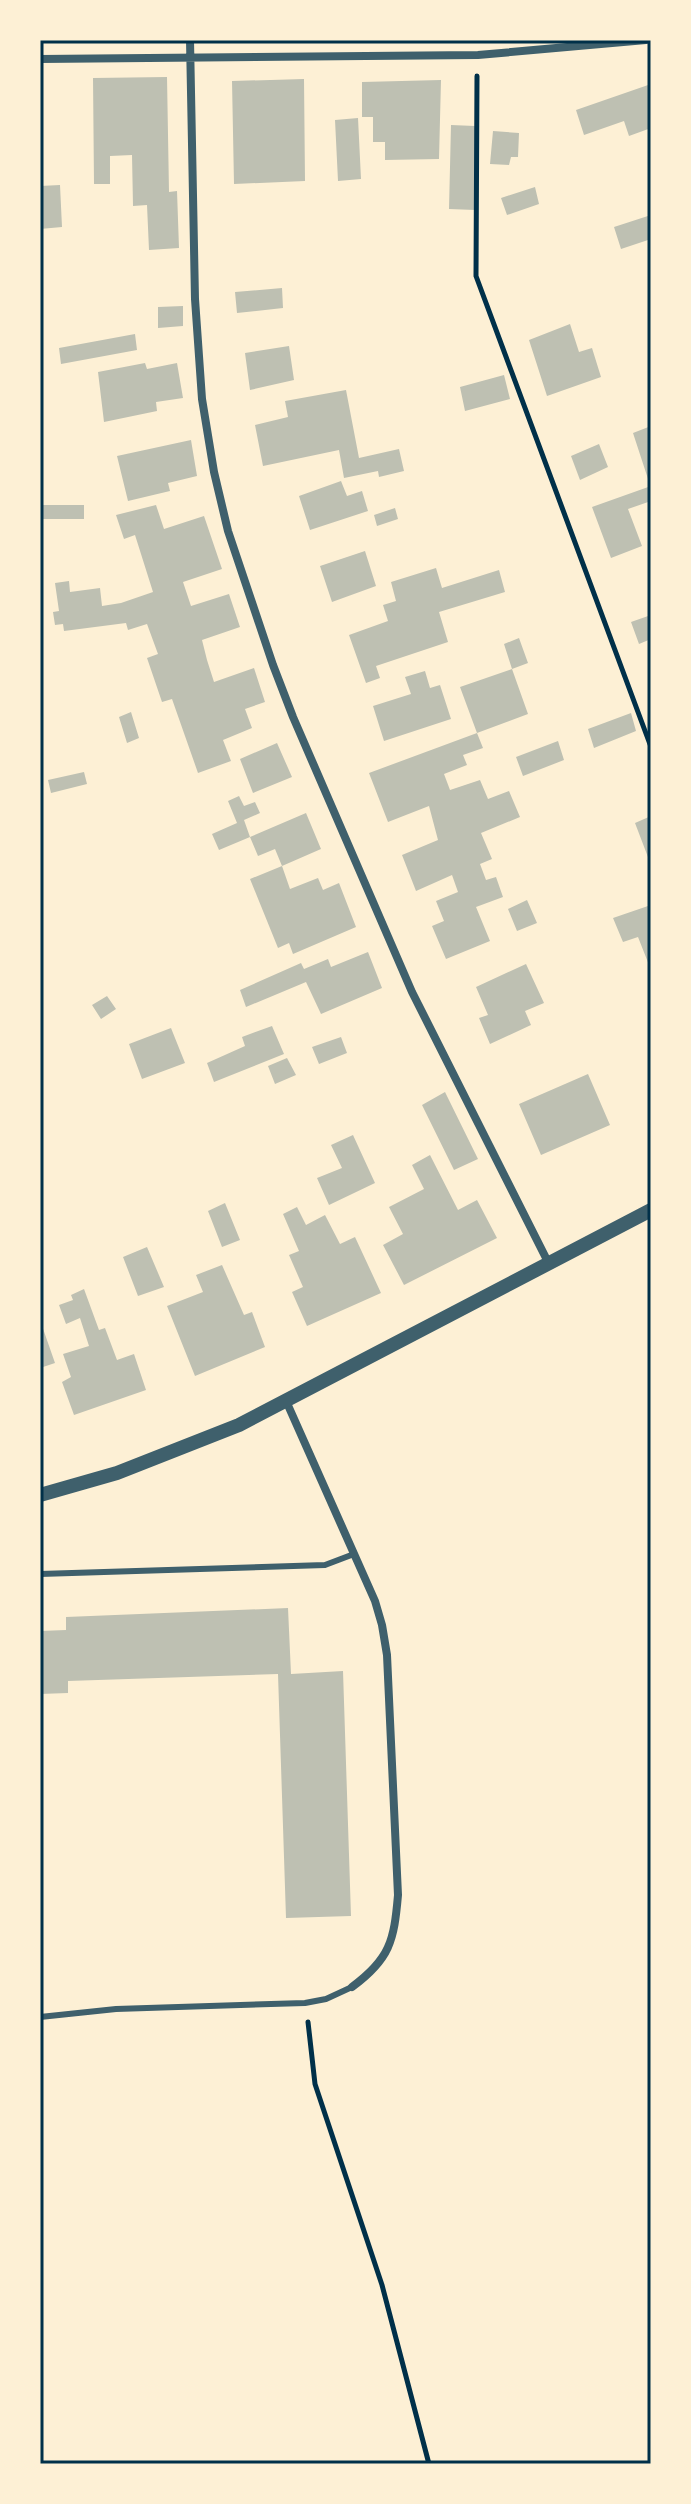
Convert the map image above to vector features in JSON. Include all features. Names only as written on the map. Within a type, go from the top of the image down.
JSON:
[{"type":"street","points":[[190,40],[195,299],[202,399],[228,531],[283,691],[405,977],[549,1264]]},
{"type":"street","points":[[40,59],[478,55],[646,40]]},
{"type":"street","points":[[40,1495],[117,1473],[186,1448],[287,1403],[651,1210]]},
{"type":"street","points":[[287,1403],[375,1601],[387,1655],[398,1895],[387,1952],[375,1970],[352,1987]]},
{"type":"lane","points":[[40,1574],[325,1565],[354,1554]]},
{"type":"lane","points":[[40,2017],[116,2009],[305,2003],[326,1999],[352,1987]]},
{"type":"path","points":[[478,55],[476,276],[651,747]]},
{"type":"path","points":[[305,2003],[315,2084],[382,2285],[429,2464]]},
{"type":"building","points":[[167,77],[169,192],[177,191],[179,248],[149,250],[147,205],[133,206],[132,155],[110,156],[110,184],[94,184],[93,78]]},
{"type":"building","points":[[304,79],[305,181],[234,184],[232,81]]},
{"type":"building","points":[[441,80],[439,159],[385,160],[385,142],[373,142],[373,117],[362,117],[362,82]]},
{"type":"building","points":[[651,84],[651,128],[629,136],[624,121],[584,135],[576,110]]},
{"type":"building","points":[[358,118],[361,179],[338,181],[335,120]]},
{"type":"building","points":[[451,125],[475,126],[475,210],[449,209]]},
{"type":"building","points":[[493,131],[519,133],[518,157],[511,157],[509,165],[490,164]]},
{"type":"building","points":[[60,185],[62,227],[40,229],[40,186]]},
{"type":"building","points":[[535,187],[539,204],[507,215],[501,198]]},
{"type":"building","points":[[651,215],[651,239],[621,249],[614,227]]},
{"type":"building","points":[[282,288],[283,308],[237,313],[235,292]]},
{"type":"building","points":[[183,306],[183,326],[158,328],[158,307]]},
{"type":"building","points":[[570,324],[579,352],[592,348],[601,377],[547,396],[529,340]]},
{"type":"building","points":[[135,334],[137,350],[61,364],[59,348]]},
{"type":"building","points":[[289,346],[294,380],[250,390],[245,353]]},
{"type":"building","points":[[145,363],[147,369],[177,363],[183,398],[156,402],[157,411],[104,422],[98,372]]},
{"type":"building","points":[[504,375],[510,399],[465,411],[460,387]]},
{"type":"building","points":[[346,390],[359,458],[399,449],[404,471],[379,477],[378,471],[344,478],[339,450],[263,466],[255,425],[288,417],[285,401]]},
{"type":"building","points":[[651,426],[651,485],[650,485],[633,433]]},
{"type":"building","points":[[191,440],[197,476],[168,483],[170,491],[128,501],[117,456]]},
{"type":"building","points":[[599,444],[608,467],[580,480],[571,456]]},
{"type":"building","points":[[341,481],[347,496],[362,491],[368,511],[310,530],[299,496]]},
{"type":"building","points":[[651,486],[651,501],[628,509],[642,546],[611,558],[592,507]]},
{"type":"building","points":[[42,505],[84,505],[84,519],[41,519]]},
{"type":"building","points":[[156,505],[164,529],[204,516],[222,569],[183,582],[191,606],[229,594],[240,627],[202,640],[214,682],[254,668],[265,702],[245,709],[252,728],[223,740],[231,761],[198,773],[172,699],[162,702],[147,658],[158,654],[147,624],[128,630],[126,623],[64,631],[63,624],[55,625],[53,612],[59,611],[55,583],[69,581],[70,592],[100,588],[102,606],[153,592],[135,535],[124,539],[116,515]]},
{"type":"building","points":[[395,508],[398,519],[377,526],[374,515]]},
{"type":"building","points":[[365,551],[376,586],[332,602],[320,566]]},
{"type":"building","points":[[436,568],[442,588],[499,570],[505,592],[439,612],[448,642],[376,666],[380,678],[366,683],[349,635],[388,621],[383,605],[396,601],[391,582]]},
{"type":"building","points":[[651,615],[651,639],[639,644],[631,622]]},
{"type":"building","points":[[519,638],[528,663],[512,669],[504,644]]},
{"type":"building","points":[[512,669],[528,714],[477,733],[460,687]]},
{"type":"building","points":[[425,671],[430,688],[440,685],[451,719],[384,741],[373,706],[411,694],[405,677]]},
{"type":"building","points":[[131,712],[139,738],[127,743],[119,717]]},
{"type":"building","points":[[631,713],[636,731],[594,748],[588,729]]},
{"type":"building","points":[[477,733],[483,748],[463,755],[467,765],[444,774],[450,790],[480,780],[488,799],[509,791],[520,817],[481,833],[492,859],[480,864],[486,880],[496,877],[503,897],[476,907],[490,941],[446,959],[432,926],[444,921],[436,901],[458,892],[452,875],[416,891],[402,855],[438,840],[429,806],[388,822],[369,773]]},
{"type":"building","points":[[558,741],[564,760],[523,776],[516,757]]},
{"type":"building","points":[[277,743],[292,777],[253,793],[240,759]]},
{"type":"building","points":[[84,772],[87,784],[51,793],[48,780]]},
{"type":"building","points":[[239,796],[244,806],[255,802],[260,813],[244,820],[250,837],[219,850],[212,834],[237,823],[228,801]]},
{"type":"building","points":[[306,813],[321,849],[282,866],[275,849],[258,856],[250,837]]},
{"type":"building","points":[[651,816],[651,865],[635,823]]},
{"type":"building","points":[[282,866],[290,889],[318,878],[323,890],[339,883],[356,927],[293,954],[289,943],[278,948],[250,879]]},
{"type":"building","points":[[527,900],[537,923],[517,931],[508,909]]},
{"type":"building","points":[[648,906],[651,913],[651,970],[638,937],[623,942],[613,918]]},
{"type":"building","points":[[368,952],[382,988],[321,1014],[306,982],[246,1007],[240,990],[301,963],[304,969],[328,959],[331,967]]},
{"type":"building","points":[[526,964],[544,1003],[525,1011],[531,1025],[490,1044],[479,1018],[488,1015],[476,987]]},
{"type":"building","points":[[107,996],[116,1009],[101,1019],[92,1005]]},
{"type":"building","points":[[272,1026],[284,1054],[214,1082],[207,1063],[245,1046],[242,1037]]},
{"type":"building","points":[[171,1028],[185,1063],[142,1079],[129,1044]]},
{"type":"building","points":[[341,1037],[347,1053],[319,1064],[312,1047]]},
{"type":"building","points":[[287,1058],[296,1075],[275,1084],[268,1066]]},
{"type":"building","points":[[588,1074],[610,1125],[541,1155],[519,1104]]},
{"type":"building","points":[[445,1092],[478,1159],[454,1170],[422,1105]]},
{"type":"building","points":[[353,1135],[375,1183],[329,1205],[317,1178],[342,1168],[331,1145]]},
{"type":"building","points":[[430,1155],[458,1210],[477,1200],[497,1238],[404,1285],[383,1245],[403,1234],[389,1207],[424,1189],[412,1165]]},
{"type":"building","points":[[225,1203],[240,1240],[222,1247],[208,1211]]},
{"type":"building","points":[[297,1207],[306,1225],[325,1215],[340,1244],[355,1237],[381,1293],[307,1326],[292,1292],[303,1287],[289,1255],[299,1251],[283,1214]]},
{"type":"building","points":[[147,1247],[164,1287],[138,1296],[123,1257]]},
{"type":"building","points":[[222,1265],[244,1315],[252,1312],[265,1347],[195,1376],[167,1306],[203,1292],[196,1275]]},
{"type":"building","points":[[84,1289],[99,1330],[105,1328],[117,1360],[134,1354],[146,1390],[74,1415],[62,1382],[71,1377],[63,1354],[89,1346],[80,1318],[66,1324],[59,1305],[73,1300],[71,1295]]},
{"type":"building","points":[[40,1320],[55,1363],[40,1368]]},
{"type":"building","points":[[288,1608],[291,1674],[343,1671],[351,1916],[286,1918],[278,1674],[68,1681],[68,1693],[40,1694],[40,1631],[66,1630],[66,1617]]}]
